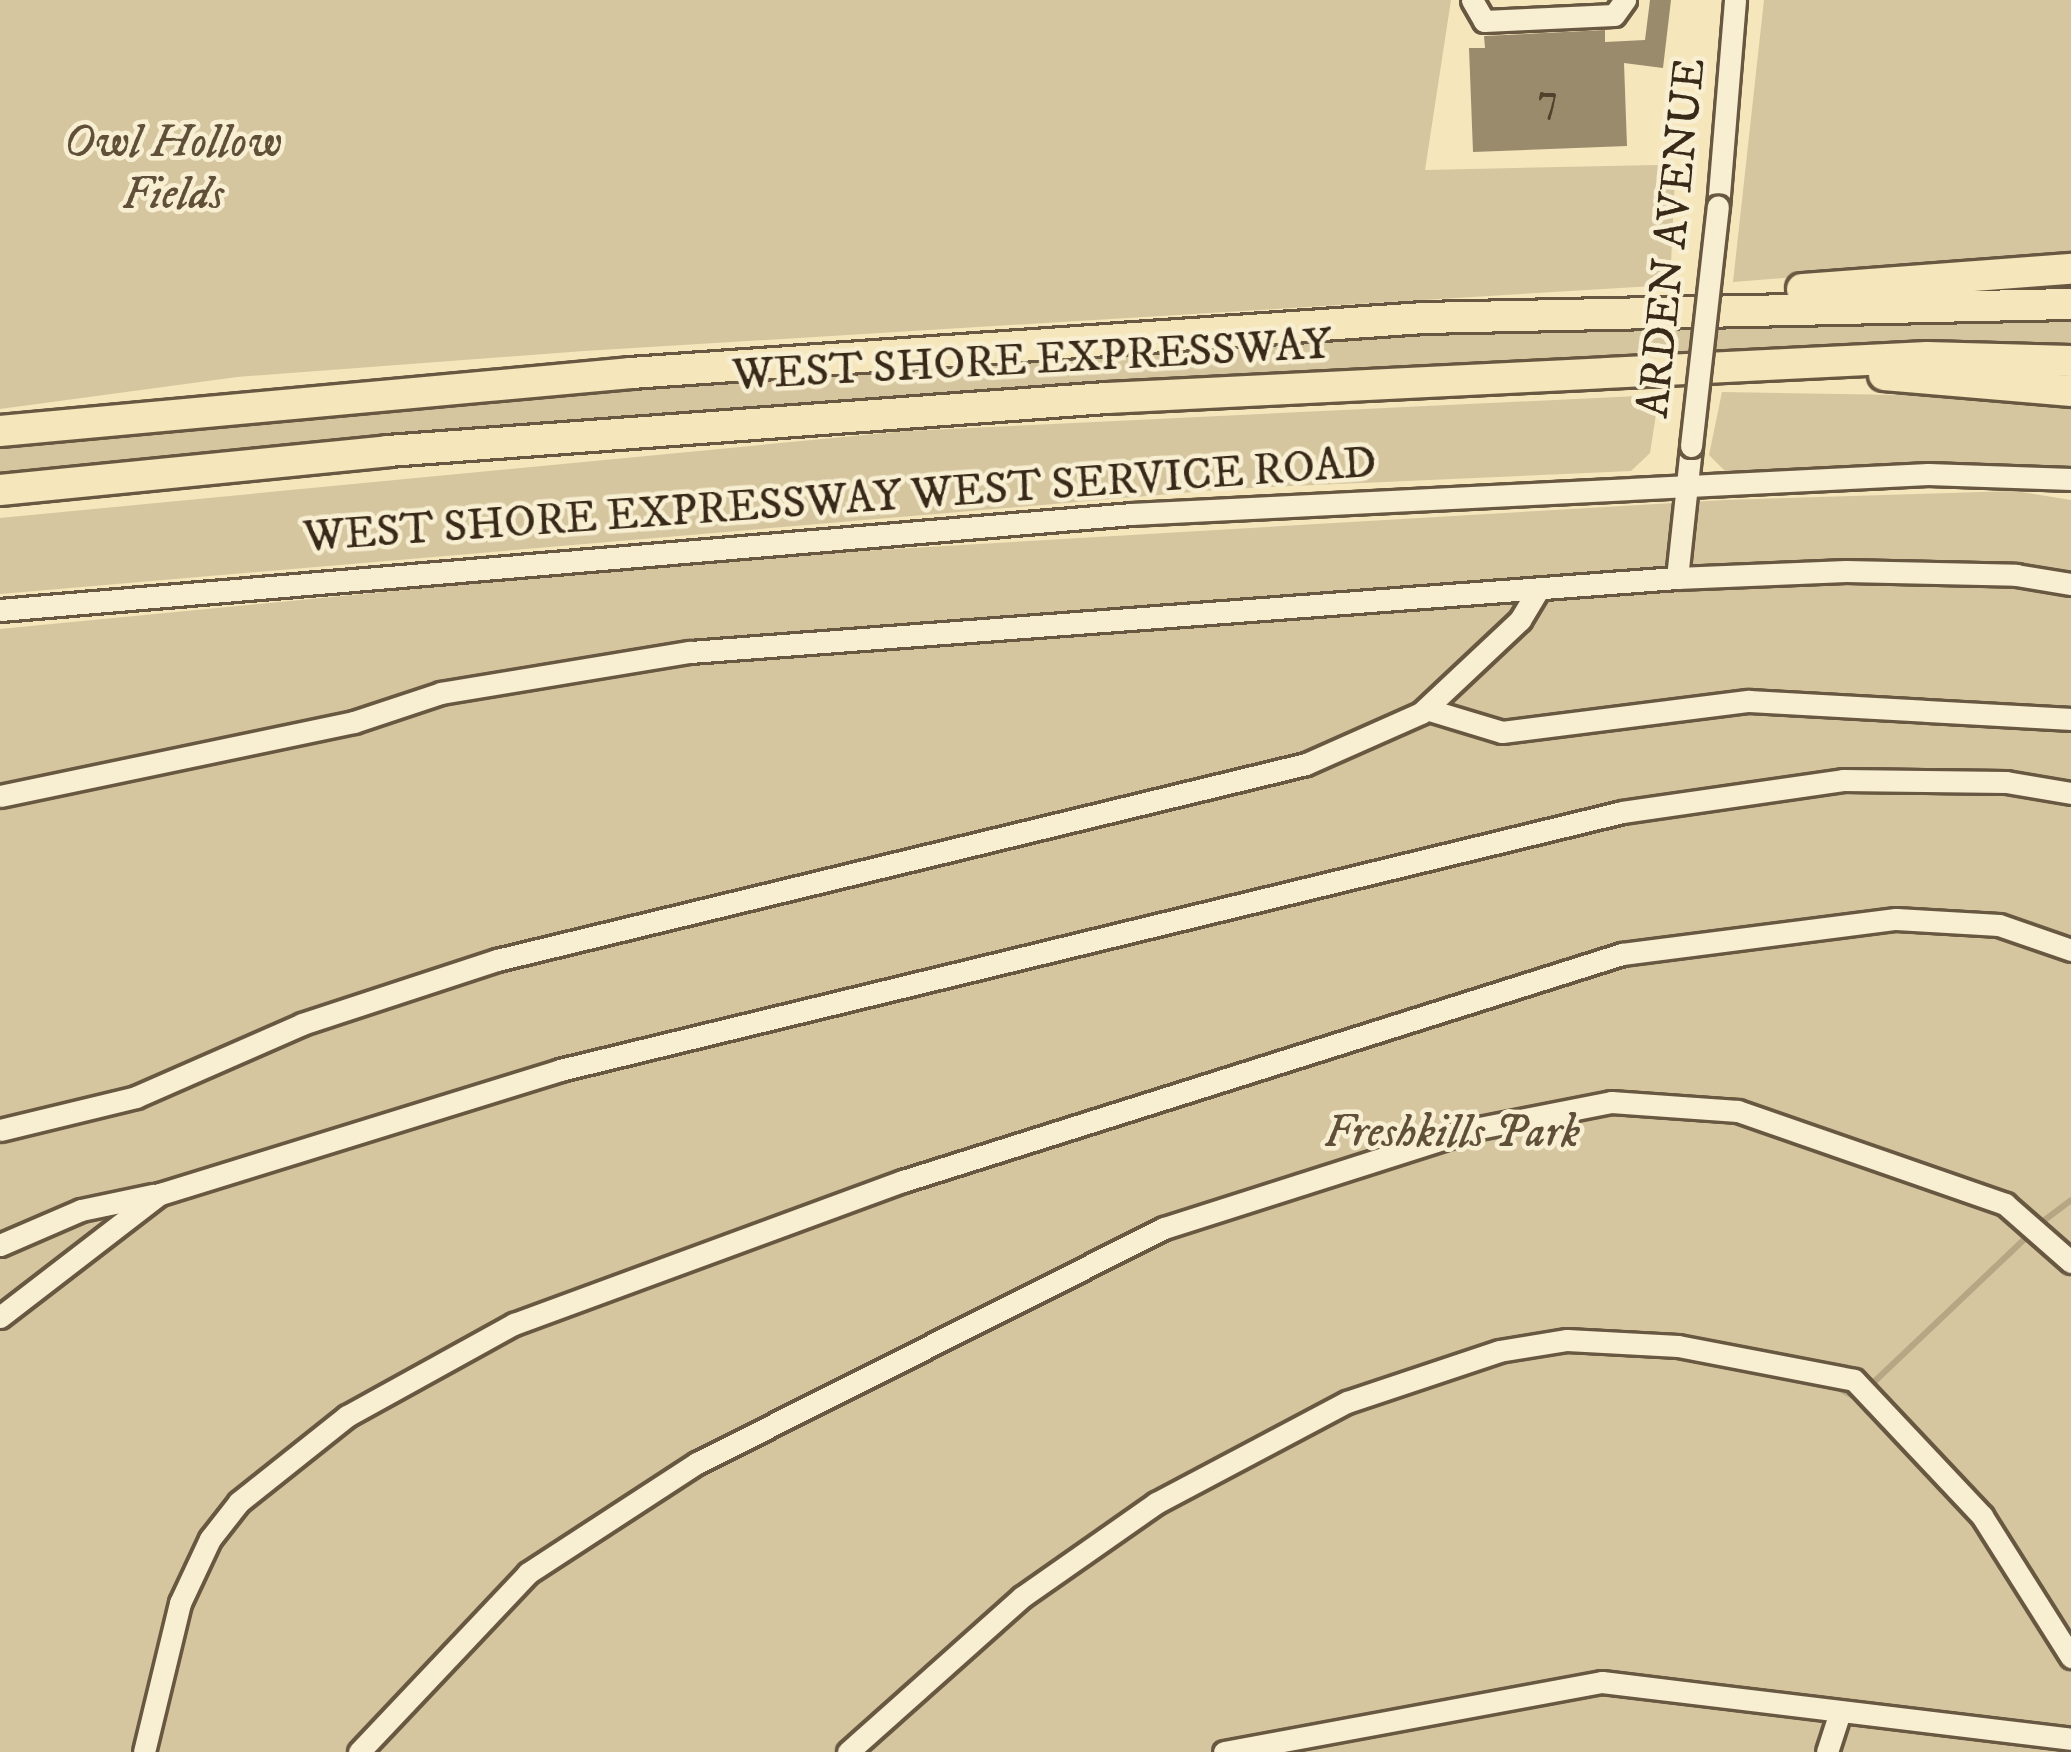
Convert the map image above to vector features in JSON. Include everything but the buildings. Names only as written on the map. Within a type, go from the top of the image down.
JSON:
[{"type":"highway","points":[[1423,318],[2071,269]]},
{"type":"highway","name":"WEST SHORE EXPRESSWAY","points":[[0,431],[631,373],[1423,318],[2071,304]]},
{"type":"highway","name":"WEST SHORE EXPRESSWAY","points":[[0,490],[869,413],[1927,357],[2071,361]]},
{"type":"highway","points":[[1638,375],[1843,373],[2071,391]]},
{"type":"street","points":[[1472,0],[1484,21],[1614,15],[1625,0]]},
{"type":"street","name":"ARDEN AVENUE","points":[[1677,578],[1718,207],[1735,0]]},
{"type":"street","name":"WEST SHORE EXPRESSWAY WEST SERVICE ROAD","points":[[0,610],[967,526],[1688,484],[1928,474],[2071,479]]},
{"type":"street","points":[[0,796],[354,722],[441,693],[690,652],[1677,578],[1846,571],[2016,575],[2071,584]]},
{"type":"street","points":[[0,1130],[136,1097],[302,1024],[497,960],[1306,764],[1426,709],[1520,620],[1539,588]]},
{"type":"street","points":[[1426,709],[1502,732],[1748,701],[2071,719]]},
{"type":"street","points":[[0,1245],[82,1210],[160,1194],[473,1092],[1622,812],[1843,781],[2006,782],[2071,793]]},
{"type":"street","points":[[145,1752],[180,1603],[210,1539],[239,1502],[347,1416],[514,1324],[903,1181],[1622,954],[1896,919],[1999,925],[2071,950]]},
{"type":"street","points":[[359,1752],[503,1594],[584,1530],[697,1463],[1164,1228],[1510,1118],[1611,1102],[1738,1111],[2006,1204],[2071,1262]]},
{"type":"street","points":[[0,1317],[160,1194]]},
{"type":"street","points":[[848,1752],[1022,1597],[1156,1503],[1347,1402],[1499,1351],[1567,1340],[1678,1346],[1854,1380],[1982,1516],[2071,1657]]},
{"type":"street","points":[[1224,1752],[1602,1682],[1840,1716],[2071,1739]]},
{"type":"street","points":[[1827,1752],[1840,1716]]},
{"type":"green space","name":"Owl Hollow Fields","points":[[0,0],[1451,0],[1425,170],[1657,165],[1675,176],[1670,285],[584,351],[237,377],[0,409]]},
{"type":"green space","points":[[1764,0],[2071,0],[2071,255],[1733,282]]},
{"type":"green space","points":[[2071,316],[2071,347],[0,483],[0,448],[761,378],[1439,331]]},
{"type":"green space","points":[[1722,392],[1963,396],[2071,409],[2071,466],[1726,472],[1709,455]]},
{"type":"green space","points":[[1659,395],[1650,453],[1631,471],[1228,489],[0,594],[0,518],[906,431]]},
{"type":"green space","name":"Freshkills Park","points":[[2015,491],[2071,500],[2071,1752],[0,1752],[0,629],[725,559],[1724,500]]},
{"type":"waterway","points":[[2042,1222],[2071,1200]]},
{"type":"waterway","points":[[1875,1381],[2028,1236]]},
{"type":"waterway","points":[[1842,1390],[1857,1398]]}]
